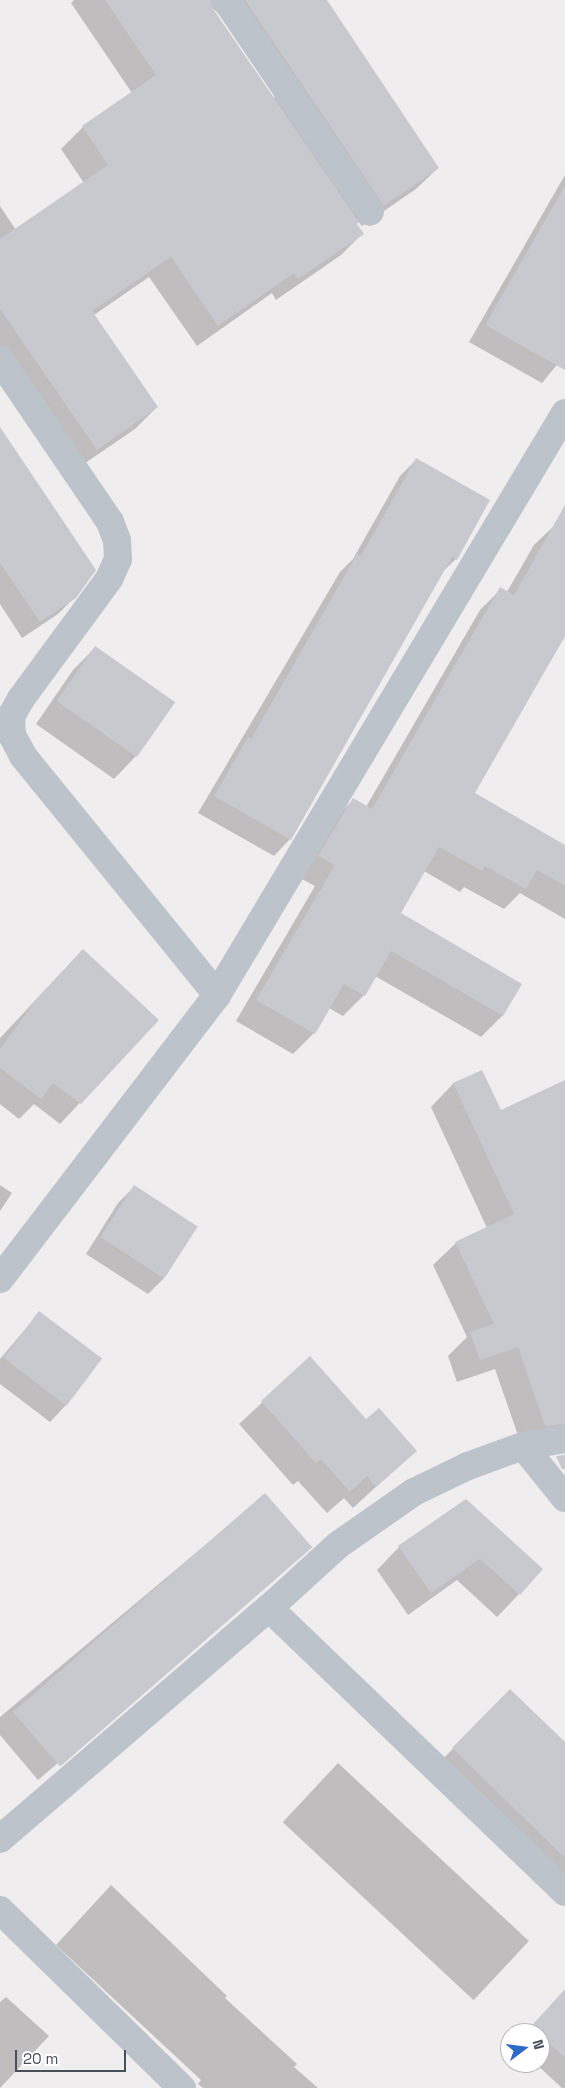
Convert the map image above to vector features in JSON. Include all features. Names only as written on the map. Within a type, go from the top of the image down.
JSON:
[{"type":"street","points":[[226,0],[370,212]]},
{"type":"street","points":[[0,360],[110,522],[117,540],[118,559],[110,579],[21,699],[11,716],[12,735],[22,756],[217,995]]},
{"type":"street","points":[[0,1279],[217,995],[556,450],[565,414]]},
{"type":"street","points":[[0,1839],[269,1608],[338,1545],[414,1492],[468,1466],[522,1446],[565,1439]]},
{"type":"street","points":[[522,1446],[565,1498]]},
{"type":"street","points":[[269,1608],[565,1892]]},
{"type":"street","points":[[0,1910],[182,2088]]},
{"type":"building","points":[[105,0],[211,0],[213,9],[359,222],[357,224],[364,234],[298,279],[294,273],[218,326],[171,257],[92,311],[158,407],[97,450],[0,309],[0,239],[108,165],[82,126],[156,75]]},
{"type":"building","points":[[245,0],[327,0],[439,168],[384,206]]},
{"type":"building","points":[[565,186],[565,370],[485,325]]},
{"type":"building","points":[[0,427],[96,570],[76,598],[40,622],[0,563]]},
{"type":"building","points":[[416,458],[490,500],[457,560],[452,557],[291,840],[214,796],[248,737],[251,739],[357,554],[361,556]]},
{"type":"building","points":[[565,505],[565,636],[475,793],[565,845],[565,886],[537,870],[526,889],[485,866],[482,871],[439,847],[401,913],[522,984],[503,1016],[391,951],[365,996],[344,984],[315,1034],[256,1000],[335,865],[318,856],[353,798],[372,809],[500,587],[514,595]]},
{"type":"building","points":[[95,646],[175,702],[137,757],[57,701]]},
{"type":"building","points":[[83,949],[159,1020],[81,1104],[53,1083],[41,1099],[0,1068],[0,1049],[29,1010],[27,1009]]},
{"type":"building","points":[[482,1070],[501,1110],[565,1080],[565,1424],[545,1426],[518,1347],[480,1360],[470,1332],[494,1324],[455,1242],[514,1214],[453,1083]]},
{"type":"building","points":[[134,1185],[198,1226],[164,1278],[100,1237]]},
{"type":"building","points":[[39,1311],[102,1359],[67,1406],[3,1358]]},
{"type":"building","points":[[310,1356],[366,1419],[379,1408],[417,1451],[376,1487],[367,1476],[350,1492],[321,1459],[316,1463],[261,1401]]},
{"type":"building","points":[[565,1455],[565,1469],[562,1469],[556,1456]]},
{"type":"building","points":[[265,1493],[312,1547],[60,1766],[13,1712]]},
{"type":"building","points":[[466,1499],[543,1569],[520,1595],[480,1559],[431,1593],[398,1546]]},
{"type":"building","points":[[510,1689],[565,1742],[565,1858],[452,1748]]},
{"type":"building","points":[[565,1989],[565,2058],[550,2044],[550,2023],[535,2023]]}]
